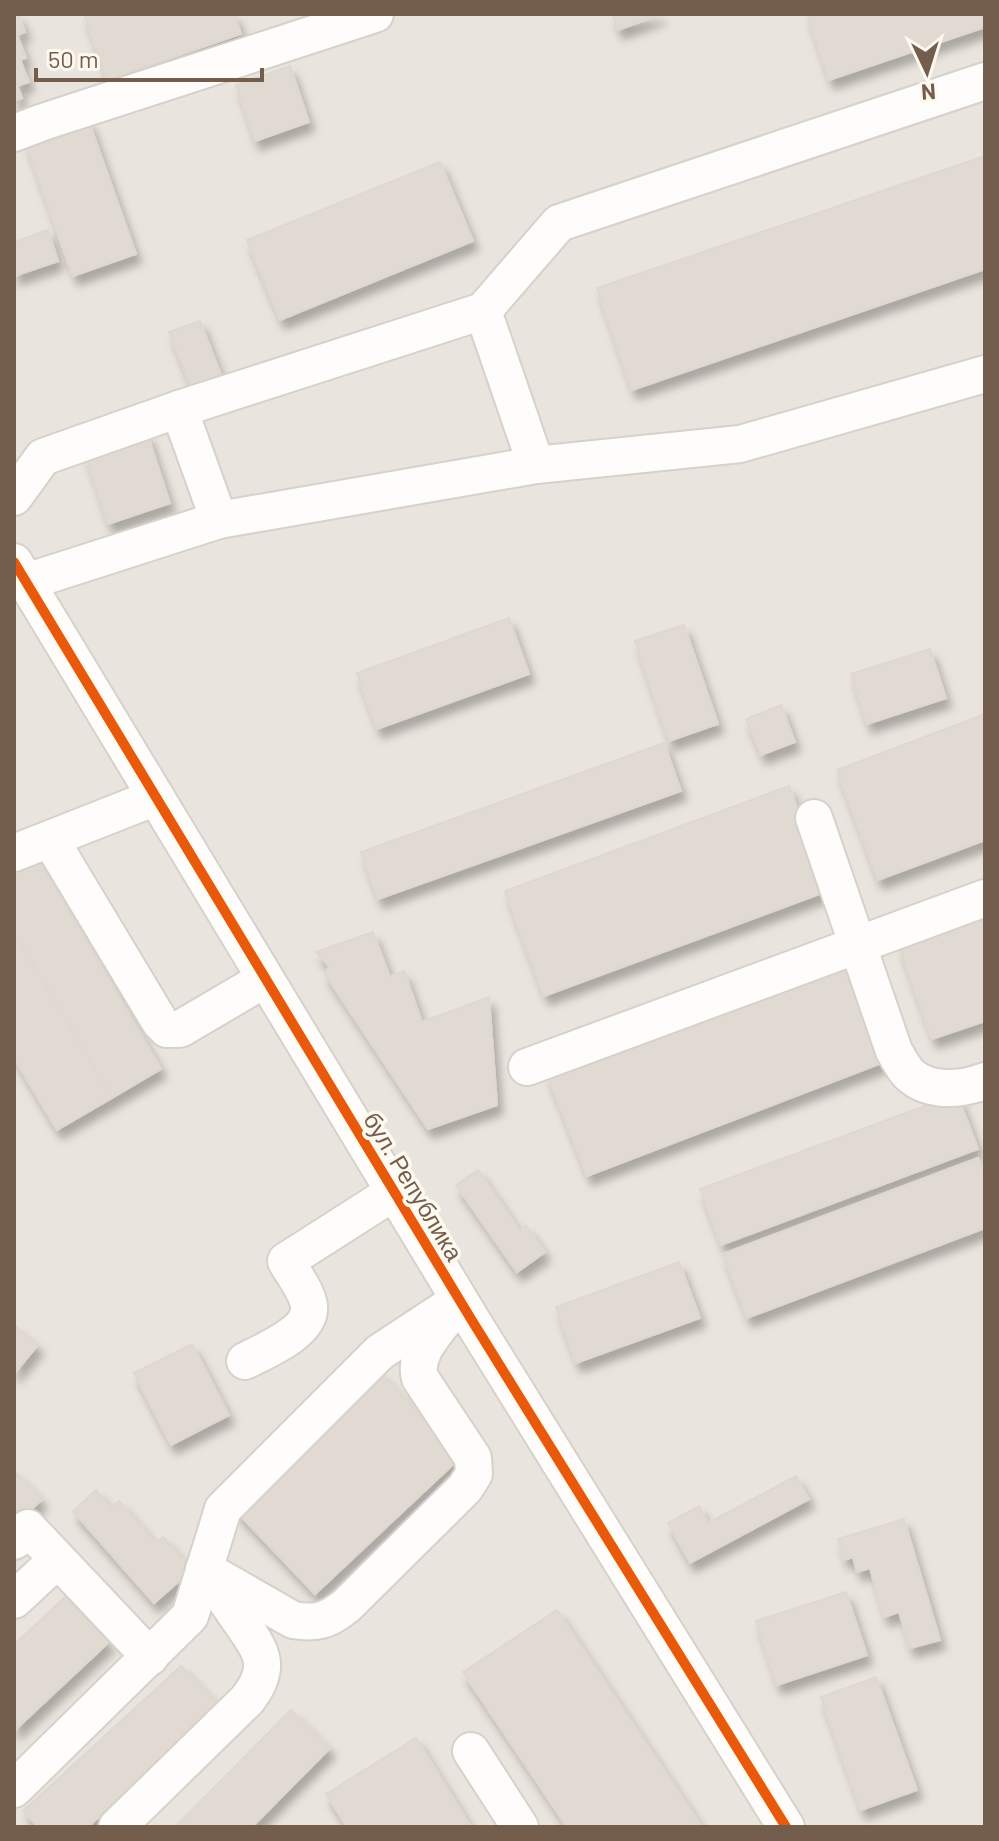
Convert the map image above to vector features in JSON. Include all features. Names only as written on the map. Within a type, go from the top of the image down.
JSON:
[{"type":"street","points":[[14,133],[375,14]]},
{"type":"street","points":[[14,497],[43,457],[179,409],[483,311],[559,223],[985,81]]},
{"type":"street","points":[[483,311],[536,465]]},
{"type":"street","points":[[20,572],[219,520],[536,465],[740,444],[985,374]]},
{"type":"street","points":[[179,409],[219,520]]},
{"type":"street","name":"бул. Република","points":[[20,572],[459,1300],[786,1827]]},
{"type":"street","points":[[14,853],[156,797]]},
{"type":"street","points":[[814,818],[894,1051],[908,1073],[925,1085],[946,1089],[970,1087],[985,1081]]},
{"type":"street","points":[[50,839],[167,1029],[180,1029],[265,979]]},
{"type":"street","points":[[527,1067],[985,898]]},
{"type":"street","points":[[245,1361],[297,1331],[307,1319],[309,1304],[286,1261],[394,1192]]},
{"type":"street","points":[[14,1789],[190,1616],[223,1509],[380,1352],[459,1300]]},
{"type":"street","points":[[204,1569],[293,1620],[307,1623],[322,1621],[336,1615],[347,1605],[465,1488],[474,1474],[473,1458],[418,1371],[420,1357],[459,1300]]},
{"type":"street","points":[[14,1541],[28,1528],[150,1657]]},
{"type":"street","points":[[14,1600],[57,1560]]},
{"type":"street","points":[[117,1827],[257,1688],[261,1658],[256,1643],[204,1569]]},
{"type":"street","points":[[471,1751],[520,1827]]},
{"type":"shaded area","points":[[14,14],[985,14],[985,1827],[14,1827]]},
{"type":"building","points":[[14,14],[18,14],[25,32],[17,35],[26,58],[20,60],[29,82],[17,86],[22,98],[14,101]]},
{"type":"building","points":[[84,14],[234,14],[241,34],[107,80]]},
{"type":"building","points":[[612,14],[662,14],[618,30]]},
{"type":"building","points":[[807,14],[985,14],[985,27],[829,80]]},
{"type":"building","points":[[290,66],[309,122],[255,141],[236,85]]},
{"type":"building","points":[[88,119],[136,254],[73,276],[25,141]]},
{"type":"building","points":[[985,156],[985,269],[632,390],[597,288]]},
{"type":"building","points":[[440,162],[473,241],[280,320],[247,240]]},
{"type":"building","points":[[48,230],[58,261],[14,276],[14,242]]},
{"type":"building","points":[[200,321],[221,375],[191,387],[169,332]]},
{"type":"building","points":[[147,433],[170,503],[108,524],[85,453]]},
{"type":"building","points":[[509,618],[529,674],[377,729],[357,673]]},
{"type":"building","points":[[684,625],[718,724],[669,741],[635,641]]},
{"type":"building","points":[[930,649],[946,698],[867,724],[851,674]]},
{"type":"building","points":[[781,705],[795,742],[761,755],[746,719]]},
{"type":"building","points":[[985,714],[985,840],[878,880],[837,770]]},
{"type":"building","points":[[664,743],[681,791],[378,899],[361,852]]},
{"type":"building","points":[[789,786],[828,891],[544,996],[505,891]]},
{"type":"building","points":[[38,858],[161,1069],[112,1098],[14,933],[14,872]]},
{"type":"building","points":[[985,916],[985,1021],[932,1039],[899,946]]},
{"type":"building","points":[[373,932],[390,977],[404,971],[422,1022],[489,997],[497,1105],[428,1129],[325,974],[329,966],[316,952]]},
{"type":"building","points":[[14,933],[112,1098],[57,1130],[14,1058]]},
{"type":"building","points":[[847,959],[887,1061],[587,1176],[547,1074]]},
{"type":"building","points":[[957,1094],[978,1149],[721,1245],[700,1189]]},
{"type":"building","points":[[978,1158],[985,1176],[985,1228],[747,1318],[723,1254]]},
{"type":"building","points":[[478,1170],[520,1231],[526,1226],[545,1252],[517,1272],[456,1185]]},
{"type":"building","points":[[679,1262],[700,1318],[576,1363],[556,1307]]},
{"type":"building","points":[[14,1325],[38,1345],[14,1374]]},
{"type":"building","points":[[192,1344],[229,1415],[171,1445],[134,1373]]},
{"type":"building","points":[[381,1373],[461,1457],[315,1594],[235,1510]]},
{"type":"building","points":[[14,1471],[42,1499],[16,1525],[14,1523]]},
{"type":"building","points":[[796,1476],[809,1499],[690,1563],[668,1523],[699,1506],[708,1523]]},
{"type":"building","points":[[96,1490],[111,1508],[119,1501],[156,1543],[163,1537],[192,1570],[154,1603],[73,1511]]},
{"type":"building","points":[[904,1519],[940,1640],[910,1648],[899,1612],[884,1617],[870,1568],[857,1572],[853,1557],[844,1560],[838,1539]]},
{"type":"building","points":[[846,1592],[867,1655],[777,1685],[756,1621]]},
{"type":"building","points":[[66,1596],[109,1642],[14,1731],[14,1645]]},
{"type":"building","points":[[557,1610],[702,1827],[567,1827],[463,1672]]},
{"type":"building","points":[[181,1666],[219,1706],[88,1827],[38,1827],[23,1811]]},
{"type":"building","points":[[876,1677],[917,1790],[861,1810],[821,1697]]},
{"type":"building","points":[[291,1710],[330,1748],[252,1827],[175,1827]]},
{"type":"building","points":[[416,1738],[471,1827],[347,1827],[326,1794]]},
{"type":"cycle path","points":[[14,562],[471,1319],[786,1827]]}]
